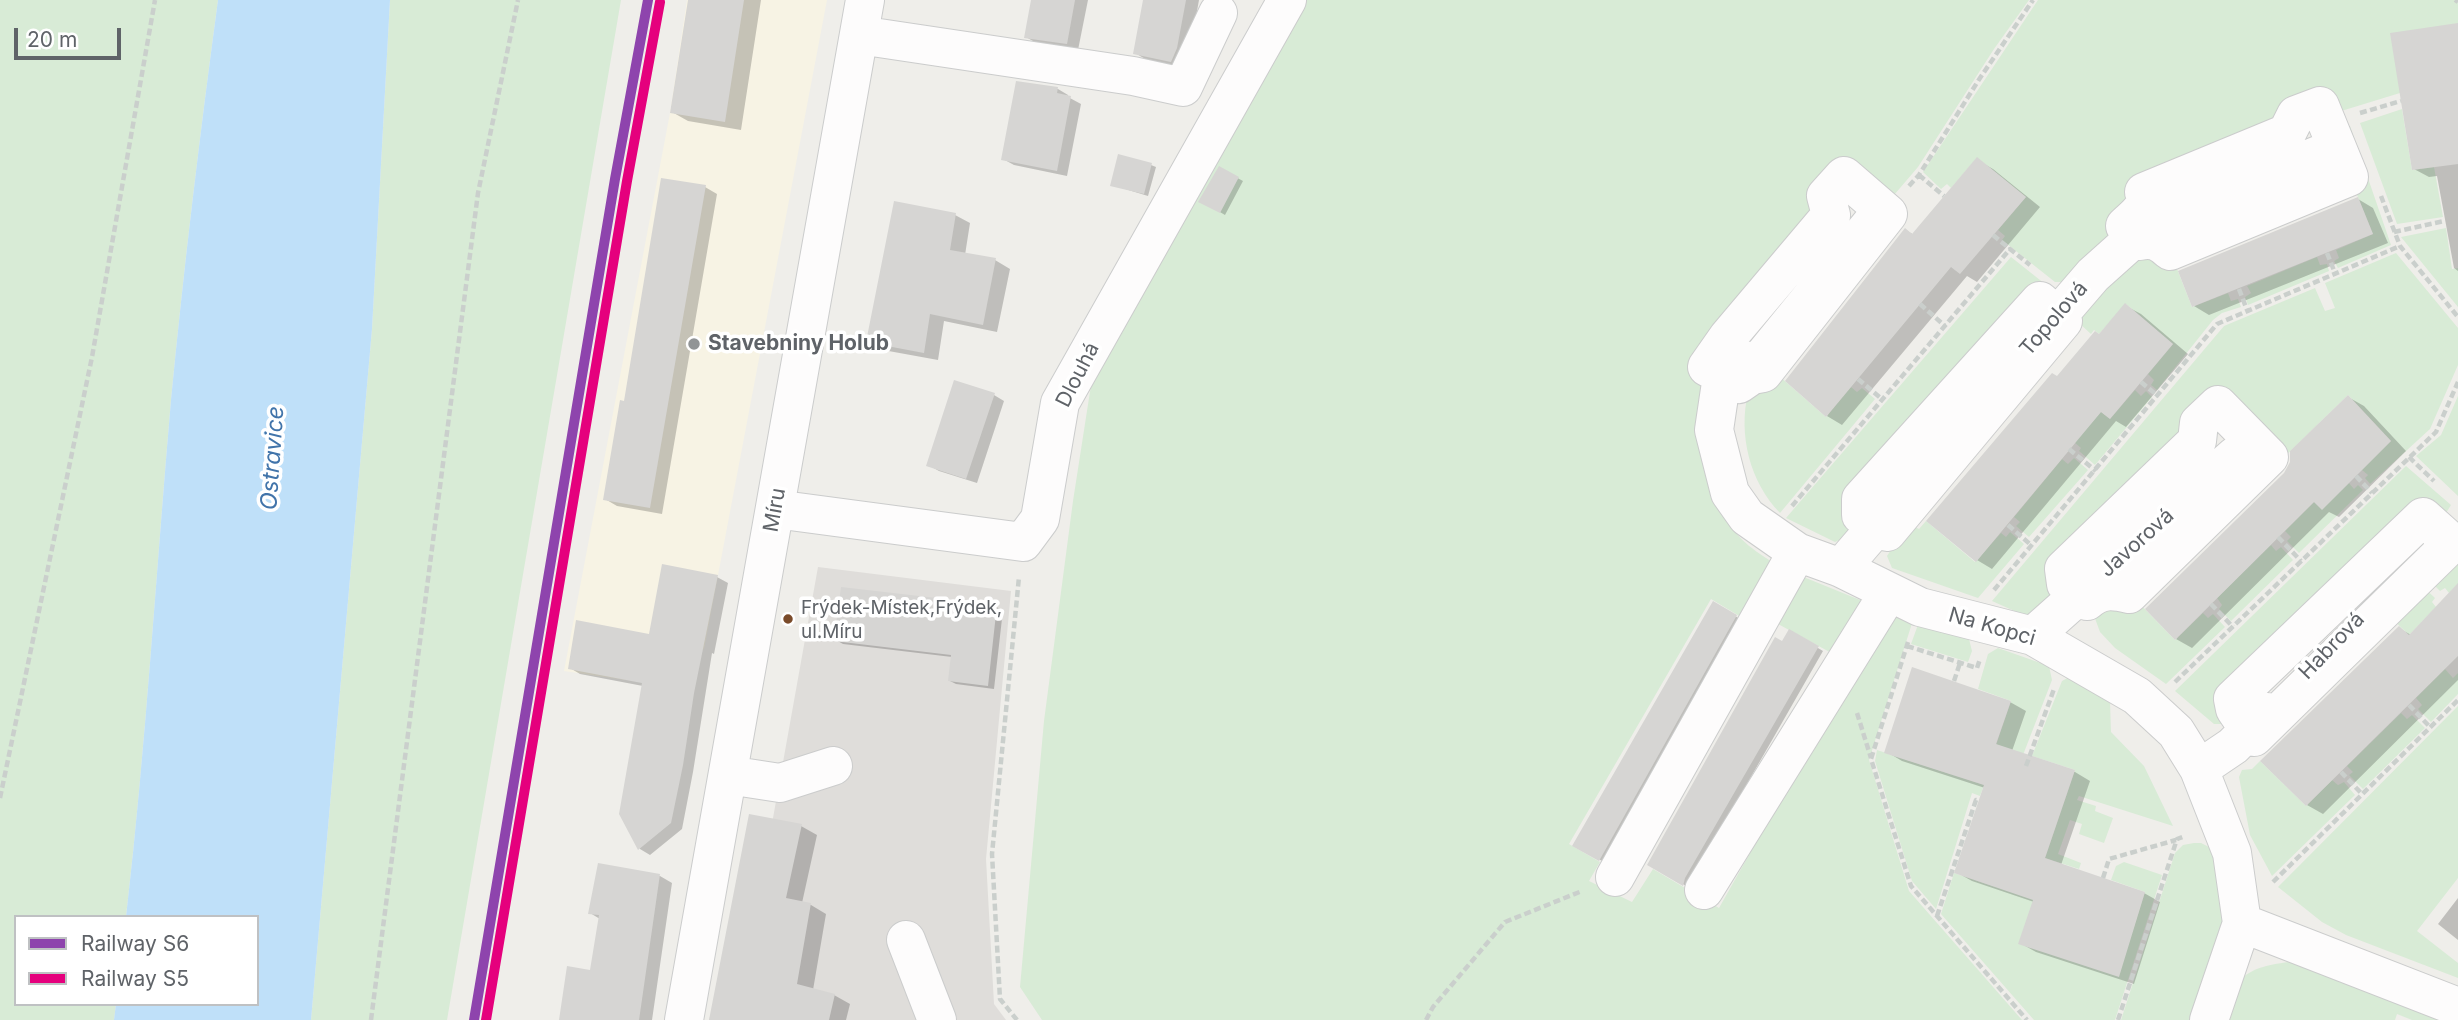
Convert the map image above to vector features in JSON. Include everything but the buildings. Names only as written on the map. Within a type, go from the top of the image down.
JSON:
[{"type":"street","name":"Dlouhá","points":[[1023,542],[1040,519],[1060,403],[1287,0]]},
{"type":"street","points":[[862,18],[1183,87],[1218,13]]},
{"type":"street","name":"Míru","points":[[684,1020],[862,18]]},
{"type":"street","name":"Topolová","points":[[1841,568],[2064,307],[2093,275],[2150,224],[2327,137]]},
{"type":"street","points":[[1844,176],[1883,212],[1762,359],[1741,363],[1722,376],[1707,367],[1711,359],[1831,215],[1826,196],[1844,176]]},
{"type":"street","name":"Na Kopci","points":[[1722,376],[1714,430],[1730,493],[1747,517],[1784,543],[1904,599],[2032,636],[2137,696],[2176,732],[2199,769],[2232,853],[2242,923]]},
{"type":"street","points":[[2218,405],[2269,457],[2129,594],[2113,590],[2101,592],[2087,601],[2079,595],[2066,584],[2064,569],[2197,441],[2199,423],[2218,405]]},
{"type":"street","name":"Javorová","points":[[2032,636],[2241,450]]},
{"type":"street","points":[[775,509],[1023,542]]},
{"type":"street","name":"Habrová","points":[[2199,769],[2233,746],[2249,731],[2450,524]]},
{"type":"street","points":[[1615,877],[1784,543]]},
{"type":"street","points":[[1704,890],[1904,599]]},
{"type":"street","points":[[728,775],[780,783],[833,766]]},
{"type":"street","points":[[2209,1020],[2242,923],[2458,1007]]},
{"type":"street","points":[[906,940],[937,1020]]},
{"type":"path","points":[[0,798],[92,357],[156,0]]},
{"type":"path","points":[[370,1020],[478,193],[518,0]]},
{"type":"path","points":[[1883,212],[1919,175],[2032,0]]},
{"type":"path","points":[[2327,137],[2402,101]]},
{"type":"path","points":[[1919,175],[1944,196]]},
{"type":"path","points":[[2380,193],[2400,246],[2458,317]]},
{"type":"path","points":[[2394,232],[2444,222]]},
{"type":"path","points":[[1993,235],[2010,249],[2064,307]]},
{"type":"path","points":[[1784,543],[1779,520],[2010,249]]},
{"type":"path","points":[[2327,253],[2335,273]]},
{"type":"path","points":[[2239,289],[2247,310]]},
{"type":"path","points":[[1920,304],[1945,326]]},
{"type":"path","points":[[1858,379],[1883,400]]},
{"type":"path","points":[[2141,382],[2158,396]]},
{"type":"path","points":[[2174,684],[2436,432],[2458,382]]},
{"type":"path","points":[[2069,449],[2096,471]]},
{"type":"path","points":[[2356,476],[2372,493]]},
{"type":"path","points":[[2008,524],[2031,545]]},
{"type":"path","points":[[2278,537],[2301,561]]},
{"type":"path","points":[[1017,1020],[1000,999],[992,854],[1023,542]]},
{"type":"path","points":[[1904,599],[1871,759],[1911,886],[2027,1020]]},
{"type":"path","points":[[2211,604],[2233,627]]},
{"type":"path","points":[[2026,766],[2067,655]]},
{"type":"path","points":[[1954,681],[1960,663]]},
{"type":"path","points":[[2270,885],[2458,700]]},
{"type":"path","points":[[2409,705],[2431,727]]},
{"type":"path","points":[[2341,772],[2362,794]]},
{"type":"path","points":[[1937,916],[1976,800],[1979,801]]},
{"type":"path","points":[[2103,878],[2109,859],[2177,839],[2220,822]]},
{"type":"path","points":[[2118,1020],[2177,839]]},
{"type":"path","points":[[1426,1020],[1433,1007],[1505,922],[1615,877]]},
{"type":"shaded area","name":"Stavebniny Holub","points":[[687,0],[827,0],[704,649],[626,680],[564,671],[670,113]]},
{"type":"shaded area","points":[[818,567],[1011,591],[986,859],[994,1004],[1006,1020],[709,1020],[773,818]]},
{"type":"green space","points":[[0,0],[218,0],[176,350],[126,915],[14,915],[14,1006],[116,1006],[114,1020],[0,1020]]},
{"type":"green space","points":[[390,0],[621,0],[447,1020],[311,1020],[372,329]]},
{"type":"green space","points":[[1306,0],[2029,0],[1918,167],[1882,209],[1844,177],[1728,337],[1717,503],[1742,539],[1777,565],[1741,617],[1711,599],[1569,844],[1600,862],[1589,881],[1632,902],[1653,869],[1719,908],[1885,609],[1913,620],[1869,760],[1909,891],[2022,1020],[1042,1020],[1020,987],[1044,721],[1096,353]]},
{"type":"green space","points":[[2038,0],[2458,0],[2458,23],[2400,93],[2325,116],[2147,199],[2062,282],[2055,282],[2002,240],[2005,236],[1998,230],[2026,197],[1977,158],[1951,188],[1947,184],[1941,189],[1923,172]]},
{"type":"green space","points":[[2402,109],[2412,170],[2434,167],[2443,217],[2397,224],[2360,123]]},
{"type":"green space","points":[[2350,126],[2391,245],[2338,268],[2334,261],[2339,258],[2336,250],[2373,234],[2331,131]]},
{"type":"green space","points":[[2446,228],[2452,269],[2458,268],[2458,307],[2401,237]]},
{"type":"green space","points":[[2139,241],[2170,251],[2192,307],[2228,293],[2231,301],[2238,299],[2241,307],[2222,313],[2213,320],[2157,390],[2151,385],[2154,380],[2148,374],[2173,344],[2126,304],[2099,334],[2094,330],[2091,334],[2068,313]]},
{"type":"green space","points":[[2396,253],[2458,328],[2458,365],[2430,429],[2370,484],[2365,478],[2368,475],[2362,470],[2391,441],[2348,395],[2277,464],[2218,405],[2066,584],[2030,618],[1992,601],[2224,326],[2315,288],[2325,311],[2335,308],[2325,283]]},
{"type":"green space","points":[[2011,257],[2045,284],[1848,536],[1835,542],[1786,518]]},
{"type":"green space","points":[[2317,257],[2320,265],[2327,264],[2329,271],[2248,305],[2245,297],[2251,293],[2247,286]]},
{"type":"green space","points":[[1778,375],[1826,417],[1851,387],[1857,392],[1862,388],[1875,399],[1780,513],[1761,487],[1754,472],[1745,425],[1748,393]]},
{"type":"green space","points":[[2135,390],[2141,396],[2146,391],[2152,397],[2095,465],[2079,451],[2081,448],[2074,442],[2101,412],[2110,419]]},
{"type":"green space","points":[[2458,396],[2458,496],[2416,456],[2441,435]]},
{"type":"green space","points":[[2074,458],[2088,470],[2029,537],[2016,526],[2020,522],[2014,517],[2062,459],[2068,464]]},
{"type":"green space","points":[[2406,466],[2451,505],[2446,513],[2221,724],[2214,724],[2175,691]]},
{"type":"green space","points":[[2349,483],[2354,489],[2358,485],[2363,490],[2299,553],[2287,541],[2291,537],[2285,531],[2314,502],[2322,509]]},
{"type":"green space","points":[[1926,521],[1975,562],[2001,533],[2006,537],[2010,532],[2024,544],[1978,598],[1892,568],[1887,556],[1906,527],[1919,529]]},
{"type":"green space","points":[[2458,535],[2458,584],[2449,593],[2445,588],[2440,591],[2421,572]]},
{"type":"green space","points":[[2271,545],[2276,551],[2281,547],[2293,560],[2231,621],[2219,609],[2222,605],[2217,598]]},
{"type":"green space","points":[[1801,576],[1870,604],[1837,656],[1767,618]]},
{"type":"green space","points":[[2415,579],[2435,598],[2432,602],[2436,607],[2409,635],[2383,610]]},
{"type":"green space","points":[[2132,596],[2175,640],[2203,613],[2208,618],[2213,614],[2225,627],[2166,684],[2115,648],[2100,632],[2093,613]]},
{"type":"green space","points":[[1919,622],[1969,639],[1972,651],[1968,662],[1911,644]]},
{"type":"green space","points":[[1998,648],[2049,666],[2052,680],[2023,755],[1993,754],[2011,701],[1978,689],[1988,654]]},
{"type":"green space","points":[[2445,669],[2453,678],[2458,673],[2458,694],[2431,722],[2418,709],[2422,705],[2416,698]]},
{"type":"green space","points":[[2073,675],[2110,701],[2111,732],[2144,766],[2173,826],[2079,796],[2077,800],[2096,806],[2095,811],[2113,818],[2104,843],[2079,834],[2082,824],[2070,820],[2058,854],[2081,863],[2079,869],[2045,858],[2075,770],[2032,756],[2062,681]]},
{"type":"green space","points":[[2458,706],[2458,878],[2417,931],[2458,963],[2458,978],[2346,935],[2322,922],[2278,887]]},
{"type":"green space","points":[[2401,713],[2407,719],[2412,715],[2425,728],[2363,789],[2349,775],[2353,772],[2347,766]]},
{"type":"green space","points":[[1877,750],[1984,785],[1980,796],[1972,793],[1936,909],[1912,881],[1875,761]]},
{"type":"green space","points":[[2260,761],[2306,806],[2332,780],[2338,785],[2344,782],[2355,795],[2272,876],[2250,835],[2239,777],[2242,770],[2252,769]]},
{"type":"green space","points":[[2194,843],[2211,848],[2229,913],[2197,1020],[2121,1020],[2175,853],[2183,845]]},
{"type":"green space","points":[[2124,862],[2162,875],[2115,1020],[2034,1020],[1941,914],[1954,873],[1996,887],[2037,889],[2118,976],[2145,892],[2111,880],[2116,866]]},
{"type":"green space","points":[[2289,962],[2326,973],[2448,1020],[2412,1020],[2397,1014],[2395,1020],[2218,1020],[2236,985],[2250,972]]},
{"type":"water","name":"Ostravice","points":[[218,0],[390,0],[372,329],[311,1020],[114,1020],[116,1006],[259,1006],[259,915],[126,915],[176,350]]},
{"type":"rail line","name":"S6","points":[[474,1020],[615,179],[648,0]]},
{"type":"rail line","name":"S5","points":[[486,1020],[627,181],[660,2]]},
{"type":"place","name":"Stavebniny Holub","points":[[694,344]]},
{"type":"place","name":"Frýdek-Místek,Frýdek, ul.Míru","points":[[788,619]]}]
